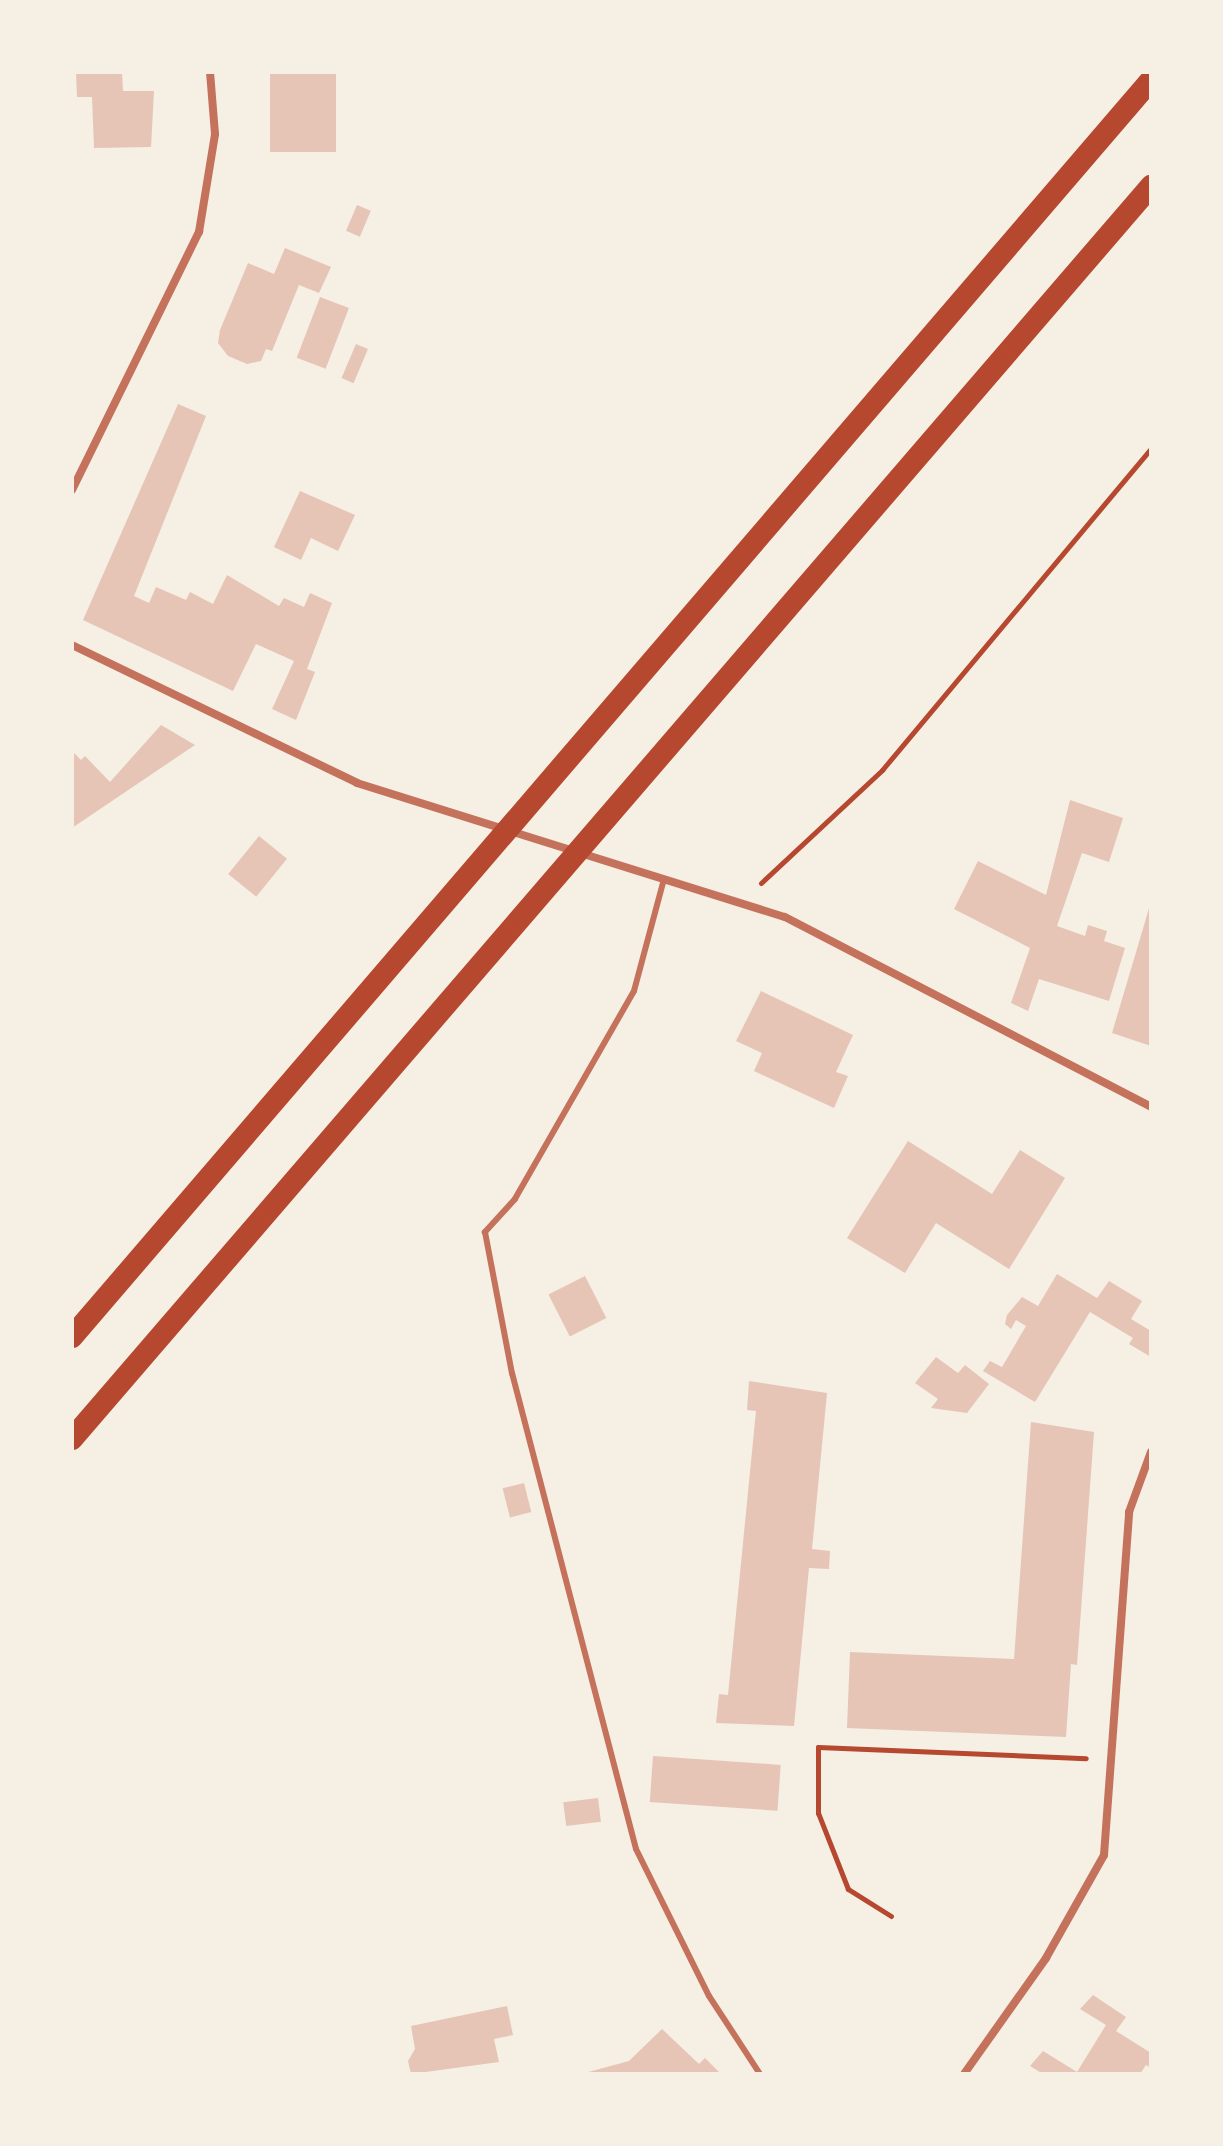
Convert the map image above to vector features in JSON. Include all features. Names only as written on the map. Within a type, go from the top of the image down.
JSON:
[{"type":"highway","points":[[72,1337],[1151,80]]},
{"type":"highway","points":[[72,1439],[1151,186]]},
{"type":"street","points":[[72,490],[199,232],[215,134],[210,72]]},
{"type":"street","points":[[72,645],[357,783],[785,917],[1151,1107]]},
{"type":"street","points":[[964,2074],[1046,1958],[1104,1855],[1129,1512],[1151,1452]]},
{"type":"lane","points":[[664,879],[634,991],[515,1199],[485,1232],[512,1373],[636,1849],[709,1996],[760,2074]]},
{"type":"path","points":[[742,904],[882,770],[1151,448]]},
{"type":"path","points":[[891,1916],[848,1889],[818,1813],[818,1747],[1111,1761]]},
{"type":"building","points":[[76,72],[122,72],[123,91],[154,91],[151,147],[94,148],[92,97],[77,97]]},
{"type":"building","points":[[270,72],[336,72],[336,152],[270,152]]},
{"type":"building","points":[[357,205],[371,211],[360,237],[346,231]]},
{"type":"building","points":[[285,248],[331,267],[319,293],[299,285],[272,351],[266,349],[261,361],[247,364],[228,356],[218,343],[220,330],[248,263],[274,274]]},
{"type":"building","points":[[320,297],[349,308],[326,369],[297,358]]},
{"type":"building","points":[[356,344],[368,349],[354,383],[342,378]]},
{"type":"building","points":[[178,404],[206,416],[134,596],[149,603],[156,587],[186,600],[190,592],[213,604],[227,575],[279,606],[284,598],[304,607],[310,593],[332,603],[307,669],[315,672],[296,720],[272,709],[294,661],[256,644],[233,691],[83,620]]},
{"type":"building","points":[[300,491],[355,515],[338,551],[311,538],[301,560],[274,547]]},
{"type":"building","points":[[161,725],[195,745],[72,828],[72,751],[81,760],[85,756],[110,782]]},
{"type":"building","points":[[1070,800],[1123,818],[1109,862],[1082,853],[1057,926],[1085,936],[1088,925],[1107,931],[1104,941],[1125,948],[1109,1001],[1039,979],[1028,1011],[1011,1003],[1030,948],[954,909],[978,861],[1046,895]]},
{"type":"building","points":[[259,836],[287,859],[256,897],[228,874]]},
{"type":"building","points":[[1151,905],[1151,1046],[1112,1033]]},
{"type":"building","points":[[761,991],[853,1035],[836,1072],[848,1076],[834,1108],[754,1071],[762,1053],[736,1041]]},
{"type":"building","points":[[908,1141],[992,1194],[1020,1150],[1065,1178],[1009,1269],[936,1223],[905,1273],[847,1238]]},
{"type":"building","points":[[1057,1274],[1097,1298],[1109,1281],[1142,1301],[1131,1319],[1151,1331],[1151,1357],[1129,1344],[1133,1338],[1090,1312],[1035,1402],[983,1371],[990,1361],[1002,1367],[1026,1326],[1016,1320],[1011,1329],[1005,1324],[1007,1315],[1022,1297],[1038,1306]]},
{"type":"building","points":[[585,1276],[606,1318],[570,1336],[548,1295]]},
{"type":"building","points":[[936,1357],[958,1373],[965,1365],[989,1384],[967,1413],[931,1408],[938,1399],[915,1383]]},
{"type":"building","points":[[749,1381],[827,1393],[812,1549],[830,1551],[829,1569],[809,1568],[794,1726],[716,1723],[719,1694],[728,1695],[756,1411],[747,1410]]},
{"type":"building","points":[[1031,1422],[1094,1432],[1077,1665],[1071,1664],[1066,1737],[847,1728],[850,1652],[1014,1659]]},
{"type":"building","points":[[524,1483],[531,1512],[510,1517],[503,1488]]},
{"type":"building","points":[[653,1756],[781,1765],[777,1811],[650,1802]]},
{"type":"building","points":[[598,1798],[601,1822],[566,1826],[563,1802]]},
{"type":"building","points":[[1093,1995],[1126,2017],[1116,2031],[1151,2053],[1151,2068],[1146,2065],[1140,2074],[1043,2074],[1030,2066],[1043,2051],[1077,2072],[1106,2025],[1080,2009]]},
{"type":"building","points":[[507,2006],[513,2035],[494,2039],[499,2062],[411,2074],[408,2061],[415,2049],[411,2026]]},
{"type":"building","points":[[662,2029],[699,2064],[705,2058],[721,2074],[581,2074],[629,2061]]}]
